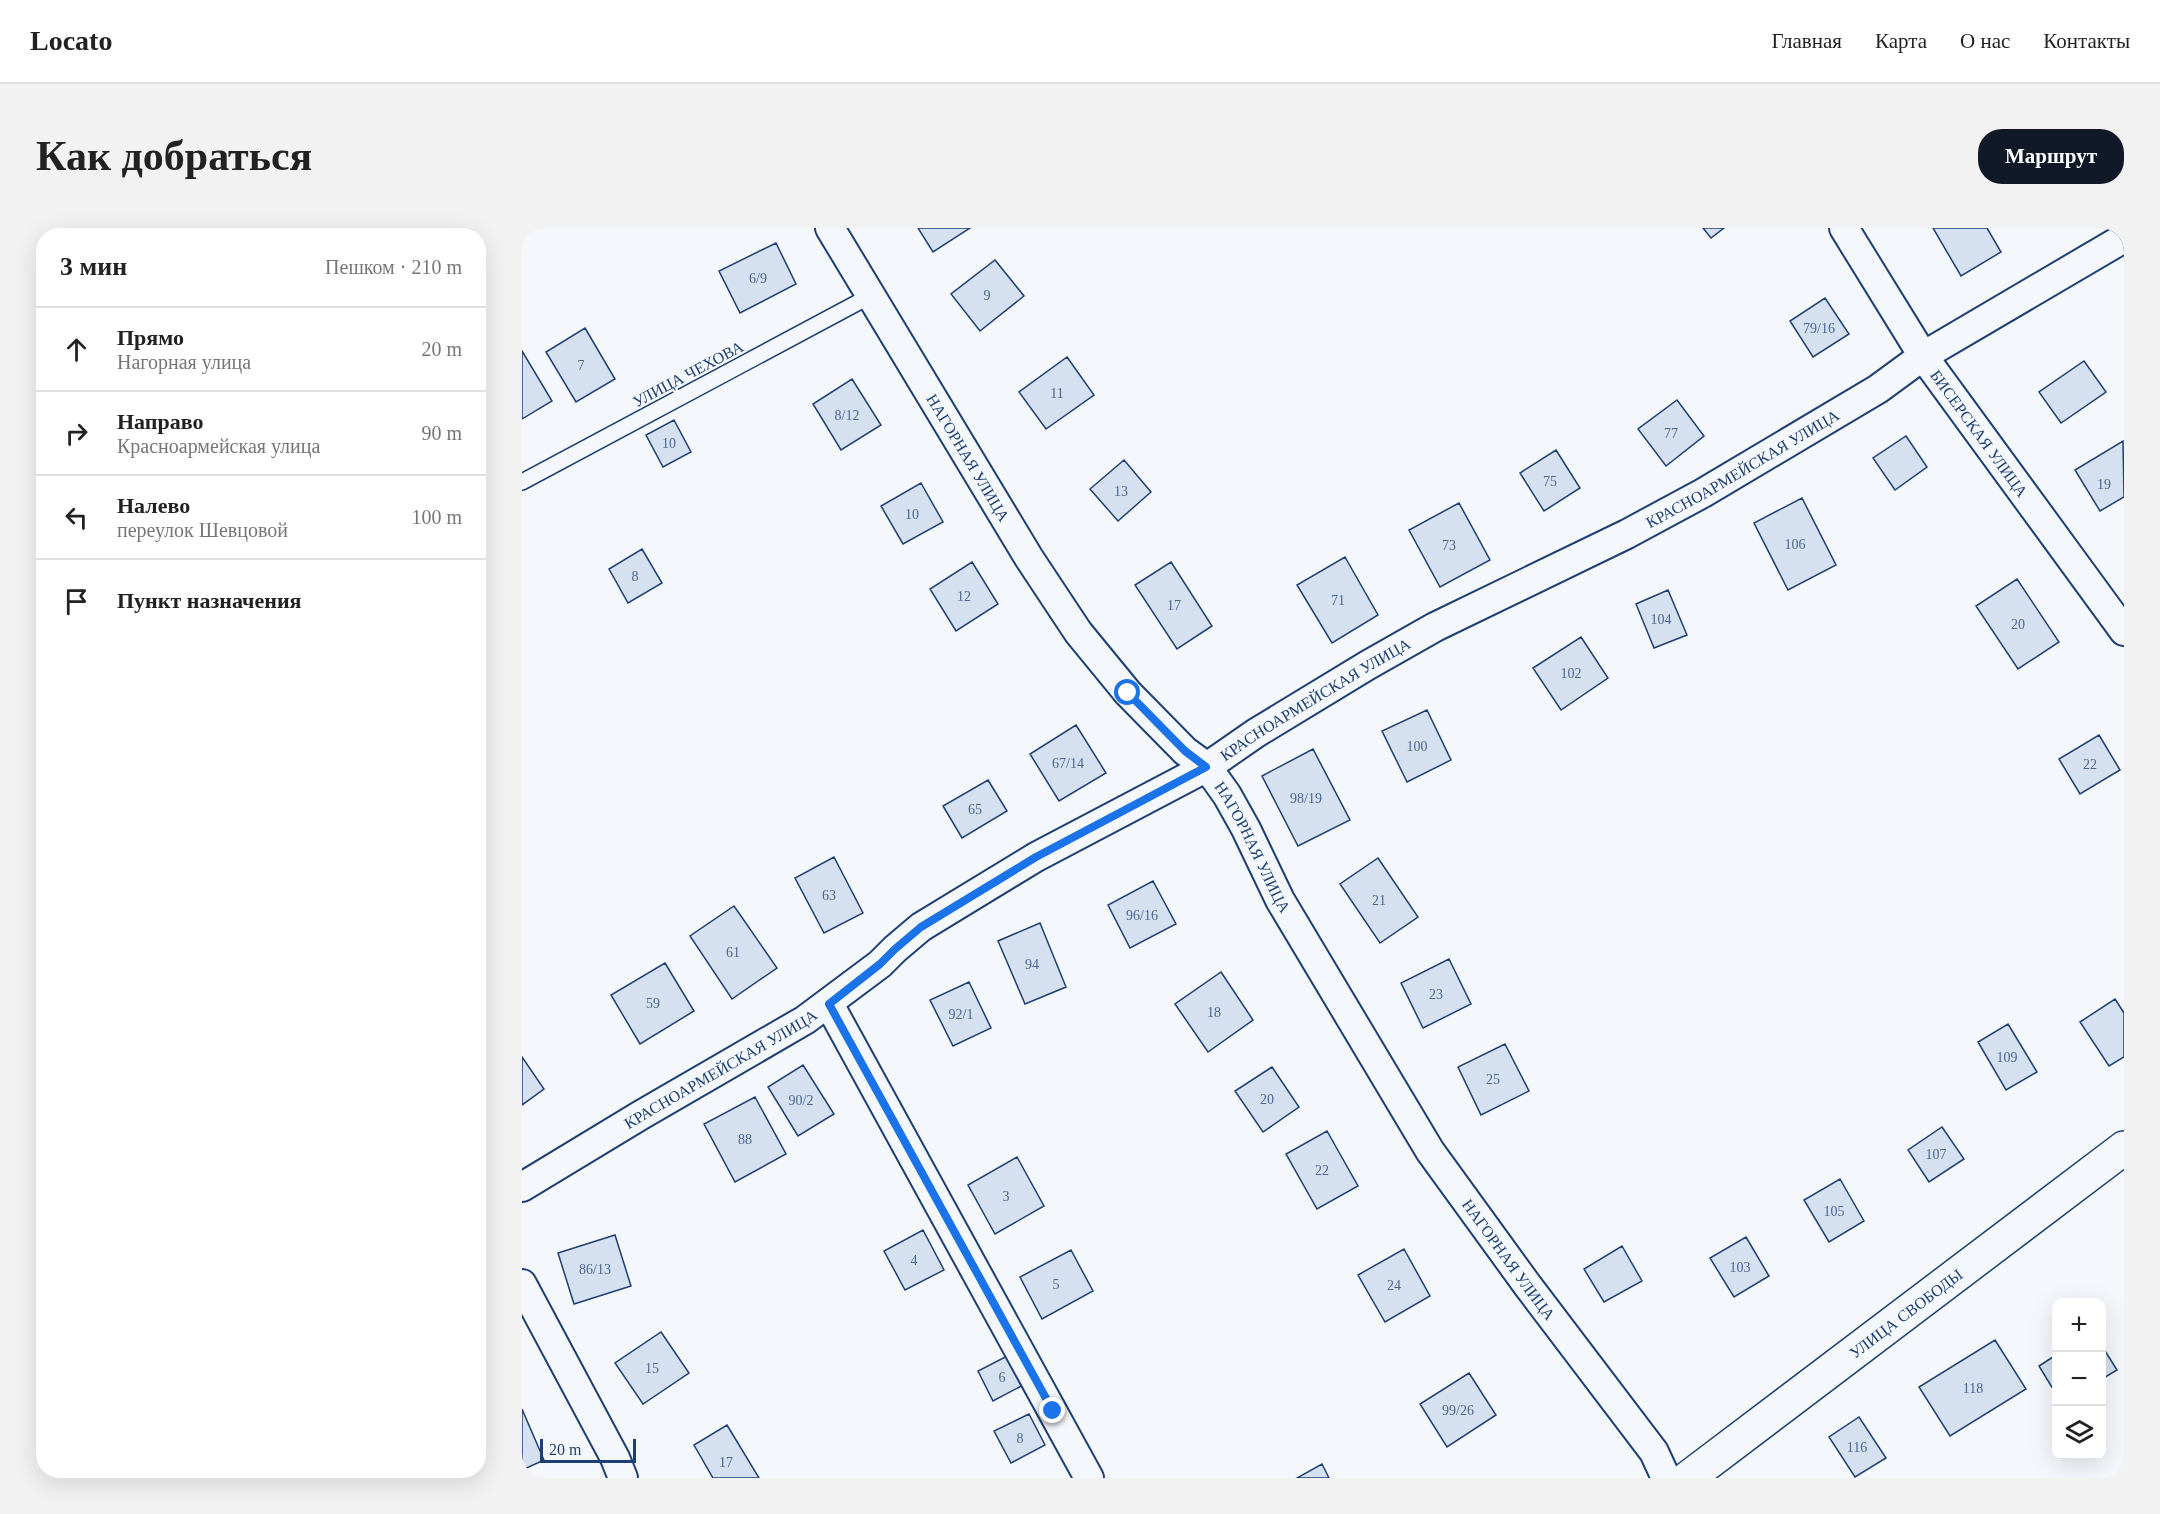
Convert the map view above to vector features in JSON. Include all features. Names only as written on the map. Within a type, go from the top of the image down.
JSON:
[{"type":"street","name":"НАГОРНАЯ УЛИЦА","points":[[830,228],[1023,548],[1078,632],[1154,722],[1206,767],[1227,795],[1280,900],[1430,1151],[1528,1286],[1654,1452],[1666,1478]]},
{"type":"street","name":"БИСЕРСКАЯ УЛИЦА","points":[[1844,228],[1923,356],[2124,631]]},
{"type":"street","name":"КРАСНОАРМЕЙСКАЯ УЛИЦА","points":[[522,1187],[805,1020],[880,964],[921,927],[1036,857],[1206,767],[1368,664],[1435,627],[1627,534],[1703,493],[1878,389],[1923,356],[2124,238]]},
{"type":"street","points":[[829,1004],[1089,1478]]},
{"type":"street","name":"УЛИЦА СВОБОДЫ","points":[[1688,1478],[2124,1148]]},
{"type":"street","points":[[522,1284],[615,1458],[623,1478]]},
{"type":"lane","name":"УЛИЦА ЧЕХОВА","points":[[522,482],[870,296]]},
{"type":"building","points":[[918,228],[970,228],[933,252]]},
{"type":"building","points":[[1703,228],[1724,228],[1711,238]]},
{"type":"building","points":[[1933,228],[1987,228],[2001,252],[1961,276]]},
{"type":"building","points":[[776,243],[796,284],[740,313],[719,271]]},
{"type":"building","points":[[995,260],[1024,296],[980,331],[951,294]]},
{"type":"building","points":[[1825,298],[1849,334],[1813,357],[1790,321]]},
{"type":"building","points":[[585,328],[615,379],[576,402],[546,352]]},
{"type":"building","points":[[522,351],[552,401],[522,419]]},
{"type":"building","points":[[1067,357],[1094,395],[1046,429],[1019,392]]},
{"type":"building","points":[[2084,361],[2106,392],[2061,423],[2039,392]]},
{"type":"building","points":[[852,379],[881,425],[841,450],[813,404]]},
{"type":"building","points":[[1677,400],[1704,436],[1666,466],[1638,429]]},
{"type":"building","points":[[674,420],[691,452],[663,467],[646,435]]},
{"type":"building","points":[[1906,436],[1927,467],[1895,490],[1873,458]]},
{"type":"building","points":[[2123,441],[2124,497],[2100,511],[2075,470]]},
{"type":"building","points":[[1556,450],[1580,488],[1544,511],[1520,473]]},
{"type":"building","points":[[1124,460],[1151,492],[1118,521],[1090,489]]},
{"type":"building","points":[[921,483],[943,522],[903,544],[881,506]]},
{"type":"building","points":[[1802,498],[1836,565],[1788,590],[1754,523]]},
{"type":"building","points":[[1459,503],[1490,560],[1440,587],[1409,530]]},
{"type":"building","points":[[642,549],[662,583],[628,603],[609,569]]},
{"type":"building","points":[[1345,557],[1378,615],[1332,643],[1297,585]]},
{"type":"building","points":[[972,562],[998,604],[956,631],[930,589]]},
{"type":"building","points":[[1171,562],[1212,626],[1177,649],[1135,585]]},
{"type":"building","points":[[2017,579],[2059,642],[2018,669],[1976,606]]},
{"type":"building","points":[[1668,590],[1687,635],[1654,648],[1636,604]]},
{"type":"building","points":[[1581,637],[1608,678],[1561,710],[1533,668]]},
{"type":"building","points":[[1427,710],[1451,760],[1407,782],[1382,731]]},
{"type":"building","points":[[1076,725],[1106,773],[1059,801],[1030,754]]},
{"type":"building","points":[[2099,735],[2120,770],[2080,794],[2059,759]]},
{"type":"building","points":[[1313,749],[1350,820],[1298,846],[1262,776]]},
{"type":"building","points":[[988,780],[1007,811],[962,838],[943,806]]},
{"type":"building","points":[[834,857],[863,913],[824,933],[795,878]]},
{"type":"building","points":[[1378,858],[1418,917],[1380,943],[1340,884]]},
{"type":"building","points":[[1153,881],[1176,924],[1130,948],[1108,905]]},
{"type":"building","points":[[734,906],[777,968],[732,999],[690,936]]},
{"type":"building","points":[[1040,923],[1066,987],[1025,1004],[998,941]]},
{"type":"building","points":[[1449,959],[1471,1004],[1423,1028],[1401,983]]},
{"type":"building","points":[[665,963],[694,1011],[640,1044],[611,995]]},
{"type":"building","points":[[1221,972],[1253,1020],[1208,1052],[1175,1004]]},
{"type":"building","points":[[969,982],[991,1028],[953,1046],[930,1000]]},
{"type":"building","points":[[2115,999],[2124,1013],[2124,1057],[2109,1066],[2080,1022]]},
{"type":"building","points":[[2008,1024],[2037,1072],[2006,1090],[1978,1042]]},
{"type":"building","points":[[1505,1044],[1529,1091],[1481,1115],[1458,1067]]},
{"type":"building","points":[[522,1057],[544,1089],[522,1105]]},
{"type":"building","points":[[803,1065],[834,1114],[798,1136],[768,1087]]},
{"type":"building","points":[[1272,1067],[1299,1107],[1263,1132],[1235,1091]]},
{"type":"building","points":[[755,1097],[786,1154],[735,1182],[704,1124]]},
{"type":"building","points":[[1942,1127],[1964,1159],[1929,1182],[1908,1150]]},
{"type":"building","points":[[1327,1131],[1358,1186],[1317,1209],[1286,1154]]},
{"type":"building","points":[[1017,1157],[1044,1206],[995,1234],[968,1185]]},
{"type":"building","points":[[1840,1179],[1864,1221],[1829,1242],[1804,1200]]},
{"type":"building","points":[[923,1230],[944,1270],[905,1290],[884,1251]]},
{"type":"building","points":[[615,1235],[631,1286],[574,1304],[558,1253]]},
{"type":"building","points":[[1746,1237],[1769,1276],[1734,1297],[1710,1258]]},
{"type":"building","points":[[1622,1246],[1642,1281],[1604,1302],[1584,1269]]},
{"type":"building","points":[[1404,1249],[1430,1296],[1385,1322],[1358,1275]]},
{"type":"building","points":[[1071,1250],[1093,1291],[1042,1319],[1020,1277]]},
{"type":"building","points":[[661,1332],[689,1373],[643,1404],[615,1363]]},
{"type":"building","points":[[1995,1340],[2026,1389],[1950,1436],[1919,1387]]},
{"type":"building","points":[[2106,1352],[2117,1370],[2106,1377]]},
{"type":"building","points":[[1011,1354],[1027,1383],[993,1401],[978,1371]]},
{"type":"building","points":[[2052,1358],[2052,1387],[2039,1366]]},
{"type":"building","points":[[1469,1373],[1496,1415],[1447,1447],[1420,1404]]},
{"type":"building","points":[[522,1409],[544,1460],[522,1470]]},
{"type":"building","points":[[1029,1414],[1045,1445],[1011,1463],[994,1431]]},
{"type":"building","points":[[1859,1417],[1886,1458],[1855,1477],[1829,1437]]},
{"type":"building","points":[[727,1425],[759,1478],[713,1478],[694,1445]]},
{"type":"building","points":[[1322,1464],[1329,1478],[1297,1478]]},
{"type":"route","points":[[1053,1411],[829,1004],[880,964],[921,927],[1036,857],[1206,767],[1154,722],[1128,693]]}]
